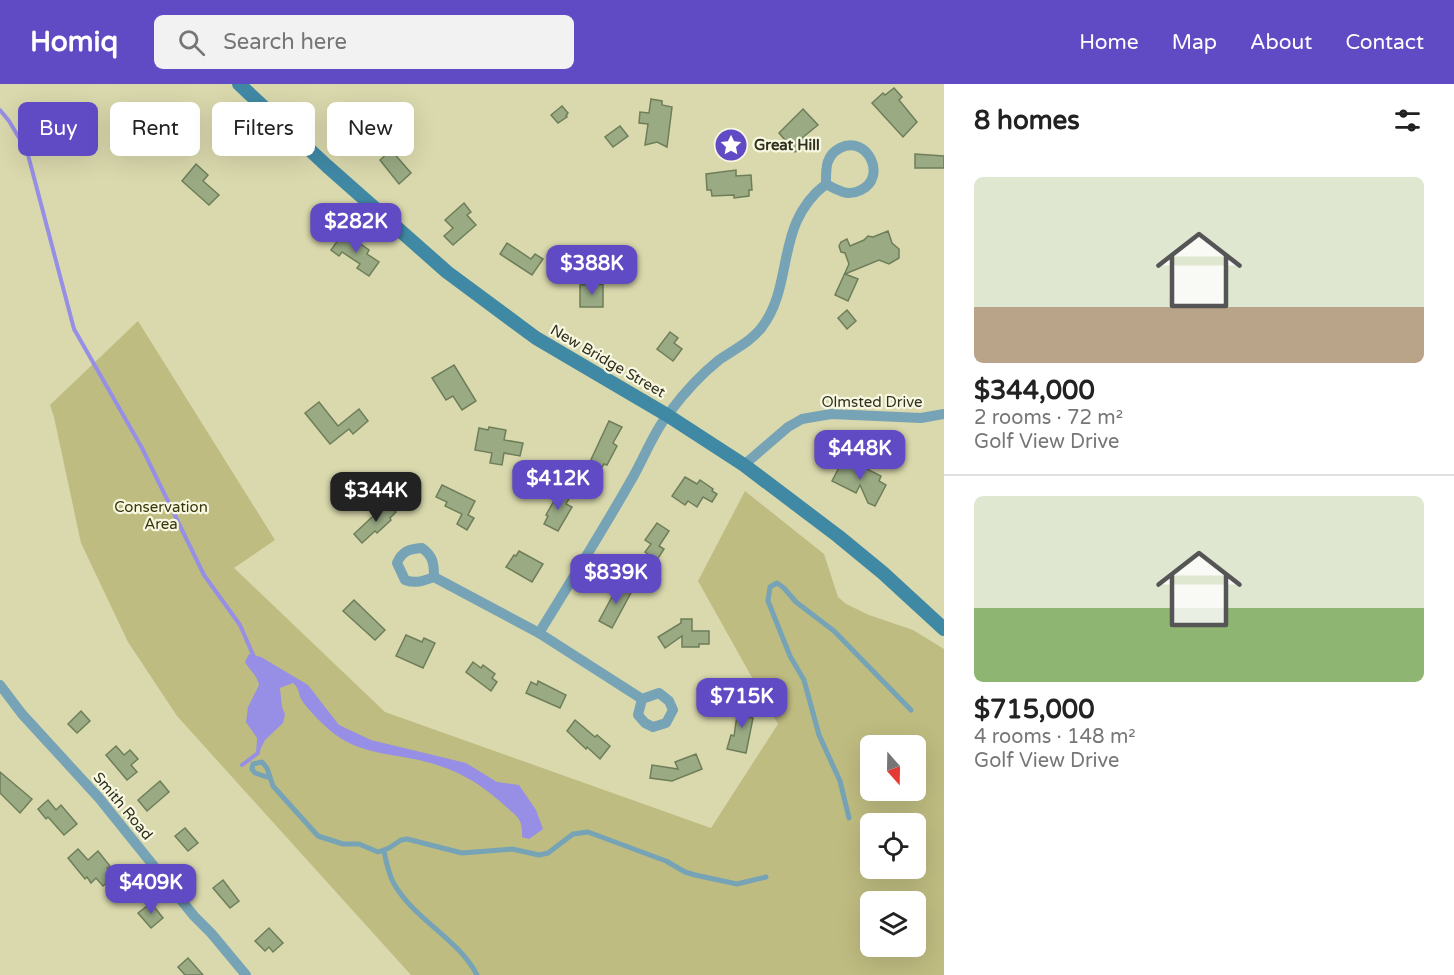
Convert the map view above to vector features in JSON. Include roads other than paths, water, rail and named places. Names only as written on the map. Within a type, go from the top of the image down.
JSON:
[{"type":"street","name":"New Bridge Street","points":[[239,84],[327,166],[447,272],[536,338],[667,415],[744,465],[883,573],[944,629]]},
{"type":"street","points":[[539,633],[633,477],[667,415],[696,380],[762,328],[777,295],[790,235],[814,193],[826,184],[828,160],[833,152],[844,146],[855,146],[866,151],[872,160],[874,170],[871,181],[864,189],[855,193],[844,193],[826,184]]},
{"type":"street","name":"Olmsted Drive","points":[[744,465],[789,427],[802,419],[831,414],[921,418],[944,414]]},
{"type":"street","points":[[434,577],[539,633],[642,699]]},
{"type":"street","name":"Smith Road","points":[[2,691],[99,798],[194,916],[246,975]]},
{"type":"lane","points":[[849,818],[840,781],[819,735],[804,680],[790,656],[768,601],[770,587],[777,583],[796,602],[822,621],[911,710]]},
{"type":"lane","points":[[270,778],[273,786],[318,836],[343,844],[359,844],[378,852],[407,839],[462,853],[512,849],[539,855],[548,853],[573,834],[588,832],[666,861],[695,875],[736,884],[766,877]]},
{"type":"lane","points":[[384,851],[392,880],[398,889],[432,926],[463,954],[477,975]]},
{"type":"waterway","points":[[0,110],[27,151],[74,329],[142,448],[204,575],[240,625],[254,657]]},
{"type":"waterway","points":[[242,765],[258,753],[259,740]]},
{"type":"place","name":"Great Hill","points":[[731,145]]},
{"type":"park label","name":"Conservation Area","points":[[161,516]]}]
